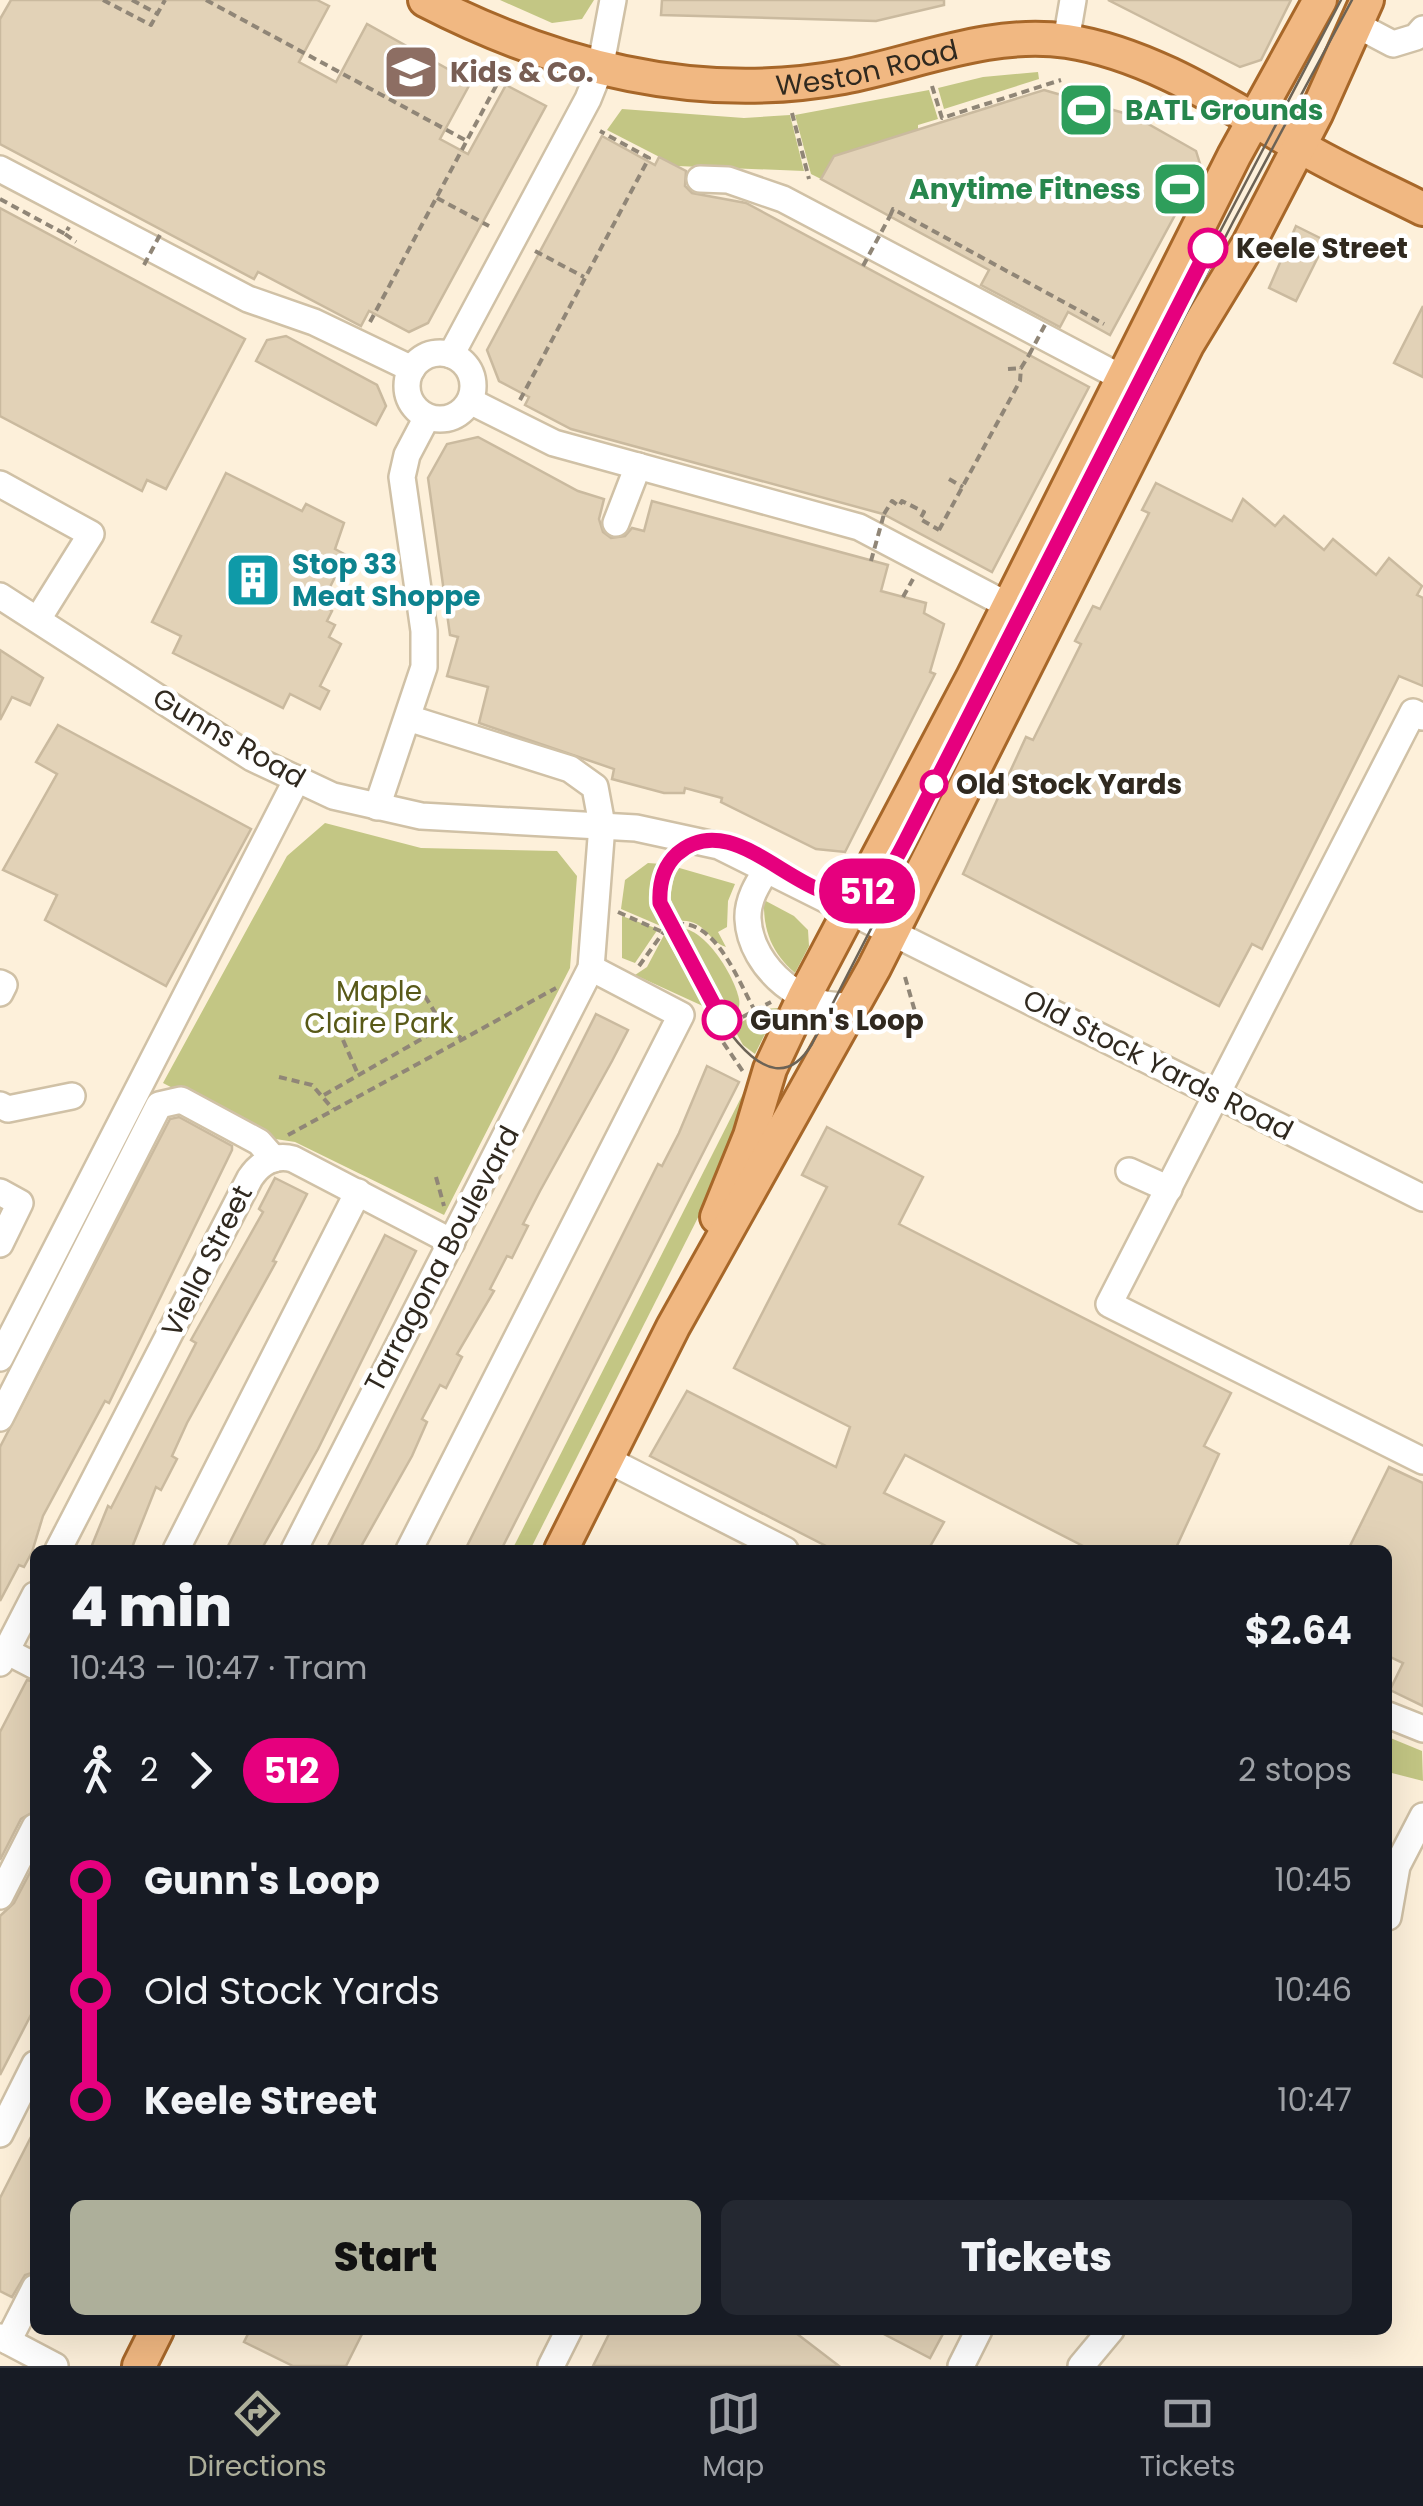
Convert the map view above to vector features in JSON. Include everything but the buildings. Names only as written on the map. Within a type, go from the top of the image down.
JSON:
[{"type":"main road","name":"Weston Road","points":[[425,0],[508,40],[600,69],[705,86],[772,86],[842,77],[976,45],[1066,41],[1105,50],[1156,70],[1299,146]]},
{"type":"main road","points":[[673,1327],[750,1136],[794,1001],[850,910],[1009,606],[1183,256],[1320,0]]},
{"type":"main road","points":[[563,1545],[673,1327],[893,931],[1178,362],[1249,243],[1299,146],[1361,12]]},
{"type":"main road","points":[[1299,146],[1423,209]]},
{"type":"main road","points":[[139,2366],[154,2335]]},
{"type":"street","points":[[451,355],[580,116],[600,69],[613,0]]},
{"type":"street","points":[[1066,41],[1073,0]]},
{"type":"street","points":[[1361,12],[1385,41],[1416,44]]},
{"type":"street","points":[[0,169],[412,369]]},
{"type":"street","points":[[700,178],[728,180],[738,192],[783,199],[1124,379]]},
{"type":"street","points":[[451,355],[468,368],[472,379],[470,401],[458,414],[443,419],[427,417],[408,395],[412,369],[426,357],[451,355]]},
{"type":"street","points":[[470,401],[554,443],[859,527],[1009,606]]},
{"type":"street","points":[[377,807],[424,667],[425,648],[402,477],[407,455],[427,417]]},
{"type":"street","points":[[616,524],[638,466]]},
{"type":"street","points":[[0,484],[91,534],[38,619]]},
{"type":"street","name":"Gunns Road","points":[[0,596],[252,758],[297,779],[377,807],[420,816],[636,828],[718,846],[893,931]]},
{"type":"street","points":[[1423,717],[1413,712],[1108,1304],[1423,1460]]},
{"type":"street","points":[[408,718],[546,756],[588,778],[598,795],[602,825],[591,968],[681,1015],[412,1545]]},
{"type":"street","points":[[0,1358],[297,779]]},
{"type":"street","points":[[768,867],[754,890],[750,928],[767,964],[794,1001],[830,1008],[854,1004]]},
{"type":"street","name":"Old Stock Yards Road","points":[[893,931],[1423,1198]]},
{"type":"street","name":"Tarragona Boulevard","points":[[296,1545],[450,1230],[591,968]]},
{"type":"street","points":[[0,983],[4,985],[0,994]]},
{"type":"street","points":[[0,1105],[8,1108],[72,1096]]},
{"type":"street","points":[[0,1418],[160,1105],[180,1100],[281,1151]]},
{"type":"street","name":"Viella Street","points":[[61,1545],[250,1178],[281,1151],[358,1192],[450,1230]]},
{"type":"street","points":[[1129,1171],[1169,1189]]},
{"type":"street","points":[[0,1192],[20,1203],[0,1244]]},
{"type":"street","points":[[179,1545],[358,1192]]},
{"type":"street","points":[[606,1459],[772,1545]]},
{"type":"street","points":[[30,1605],[3,1657],[30,1665]]},
{"type":"street","points":[[1392,1717],[1423,1729]]},
{"type":"street","points":[[1392,1894],[1397,1866],[1423,1816]]},
{"type":"street","points":[[0,1896],[30,1837]]},
{"type":"street","points":[[0,2134],[30,2074]]},
{"type":"street","points":[[30,2296],[4,2339],[55,2366]]},
{"type":"street","points":[[551,2366],[566,2335]]},
{"type":"street","points":[[962,2366],[977,2335]]},
{"type":"street","points":[[1081,2366],[1107,2335]]},
{"type":"path","points":[[105,0],[152,25],[165,0]]},
{"type":"path","points":[[132,0],[158,14]]},
{"type":"path","points":[[206,0],[467,141]]},
{"type":"path","points":[[370,322],[504,71]]},
{"type":"path","points":[[932,86],[942,118],[1062,80]]},
{"type":"path","points":[[792,113],[809,180]]},
{"type":"path","points":[[518,403],[649,158],[600,131]]},
{"type":"path","points":[[437,198],[489,226]]},
{"type":"path","points":[[0,199],[76,242]]},
{"type":"path","points":[[863,266],[893,210],[1104,324]]},
{"type":"path","points":[[65,223],[69,226],[65,234]]},
{"type":"path","points":[[144,266],[162,232]]},
{"type":"path","points":[[535,251],[585,278]]},
{"type":"path","points":[[872,560],[884,514],[892,501],[900,506],[902,501],[924,512],[920,520],[939,530],[1020,381],[1021,368],[1046,324]]},
{"type":"path","points":[[1008,369],[1021,368]]},
{"type":"path","points":[[948,479],[963,486]]},
{"type":"path","points":[[903,597],[918,569]]},
{"type":"path","points":[[618,912],[666,932],[636,968]]},
{"type":"path","points":[[676,924],[692,925],[707,934],[754,1009]]},
{"type":"path","points":[[906,978],[920,1029]]},
{"type":"path","points":[[281,1151],[288,1135],[333,1109],[559,987],[564,990]]},
{"type":"path","points":[[425,996],[444,1026],[462,1039]]},
{"type":"path","points":[[731,1024],[773,1001],[794,1001]]},
{"type":"path","points":[[716,1022],[730,1058],[750,1078]]},
{"type":"path","points":[[324,1095],[444,1026]]},
{"type":"path","points":[[343,1040],[358,1074]]},
{"type":"path","points":[[279,1077],[303,1081],[324,1095],[333,1109]]},
{"type":"path","points":[[436,1176],[450,1230]]},
{"type":"green space","points":[[500,0],[594,0],[582,19],[552,23]]},
{"type":"green space","points":[[1038,72],[1039,79],[944,109],[938,88],[983,77]]},
{"type":"green space","points":[[929,90],[938,119],[918,125],[918,130],[834,156],[821,179],[811,174],[795,115]]},
{"type":"green space","points":[[622,109],[744,118],[790,115],[804,171],[677,166],[607,130]]},
{"type":"green space","name":"Maple Claire Park","points":[[325,823],[421,848],[557,851],[577,876],[570,968],[444,1215],[295,1142],[269,1138],[163,1083],[287,856]]},
{"type":"green space","points":[[648,863],[662,864],[654,896],[663,927],[621,909],[625,880]]},
{"type":"green space","points":[[676,867],[735,884],[728,901],[727,927],[718,932],[726,947],[700,926],[678,921],[670,897]]},
{"type":"green space","points":[[764,900],[794,916],[808,930],[809,946],[795,973],[770,941]]},
{"type":"green space","points":[[622,916],[658,929],[635,963],[622,958]]},
{"type":"green space","points":[[678,928],[688,929],[707,943],[731,978],[739,1003],[729,1021]]},
{"type":"green space","points":[[664,935],[705,1007],[635,975],[647,967]]},
{"type":"green space","points":[[778,1008],[755,1054],[743,1045],[733,1027],[764,1009]]},
{"type":"green space","points":[[753,1074],[719,1176],[533,1545],[515,1545]]},
{"type":"green space","points":[[1392,1739],[1422,1751],[1423,1781],[1392,1773]]},
{"type":"tram line","points":[[1341,0],[884,875],[867,890],[845,896],[824,891],[732,844],[710,840],[689,845],[666,868],[660,887],[661,908],[688,963],[726,1027],[747,1052],[769,1067],[791,1066],[812,1044],[1233,222],[1352,0]]},
{"type":"tram line","name":"512","points":[[722,1020],[660,903],[660,884],[670,861],[690,845],[720,841],[738,846],[833,894],[857,895],[876,884],[909,834],[1208,248]]},
{"type":"place","name":"Kids & Co.","points":[[411,72]]},
{"type":"place","name":"BATL Grounds","points":[[1086,110]]},
{"type":"place","name":"Anytime Fitness","points":[[1180,189]]},
{"type":"place","name":"Keele Street","points":[[1208,248]]},
{"type":"place","name":"Stop 33 Meat Shoppe","points":[[253,580]]},
{"type":"place","name":"Old Stock Yards","points":[[934,784]]},
{"type":"place","name":"Gunn's Loop","points":[[722,1020]]}]
